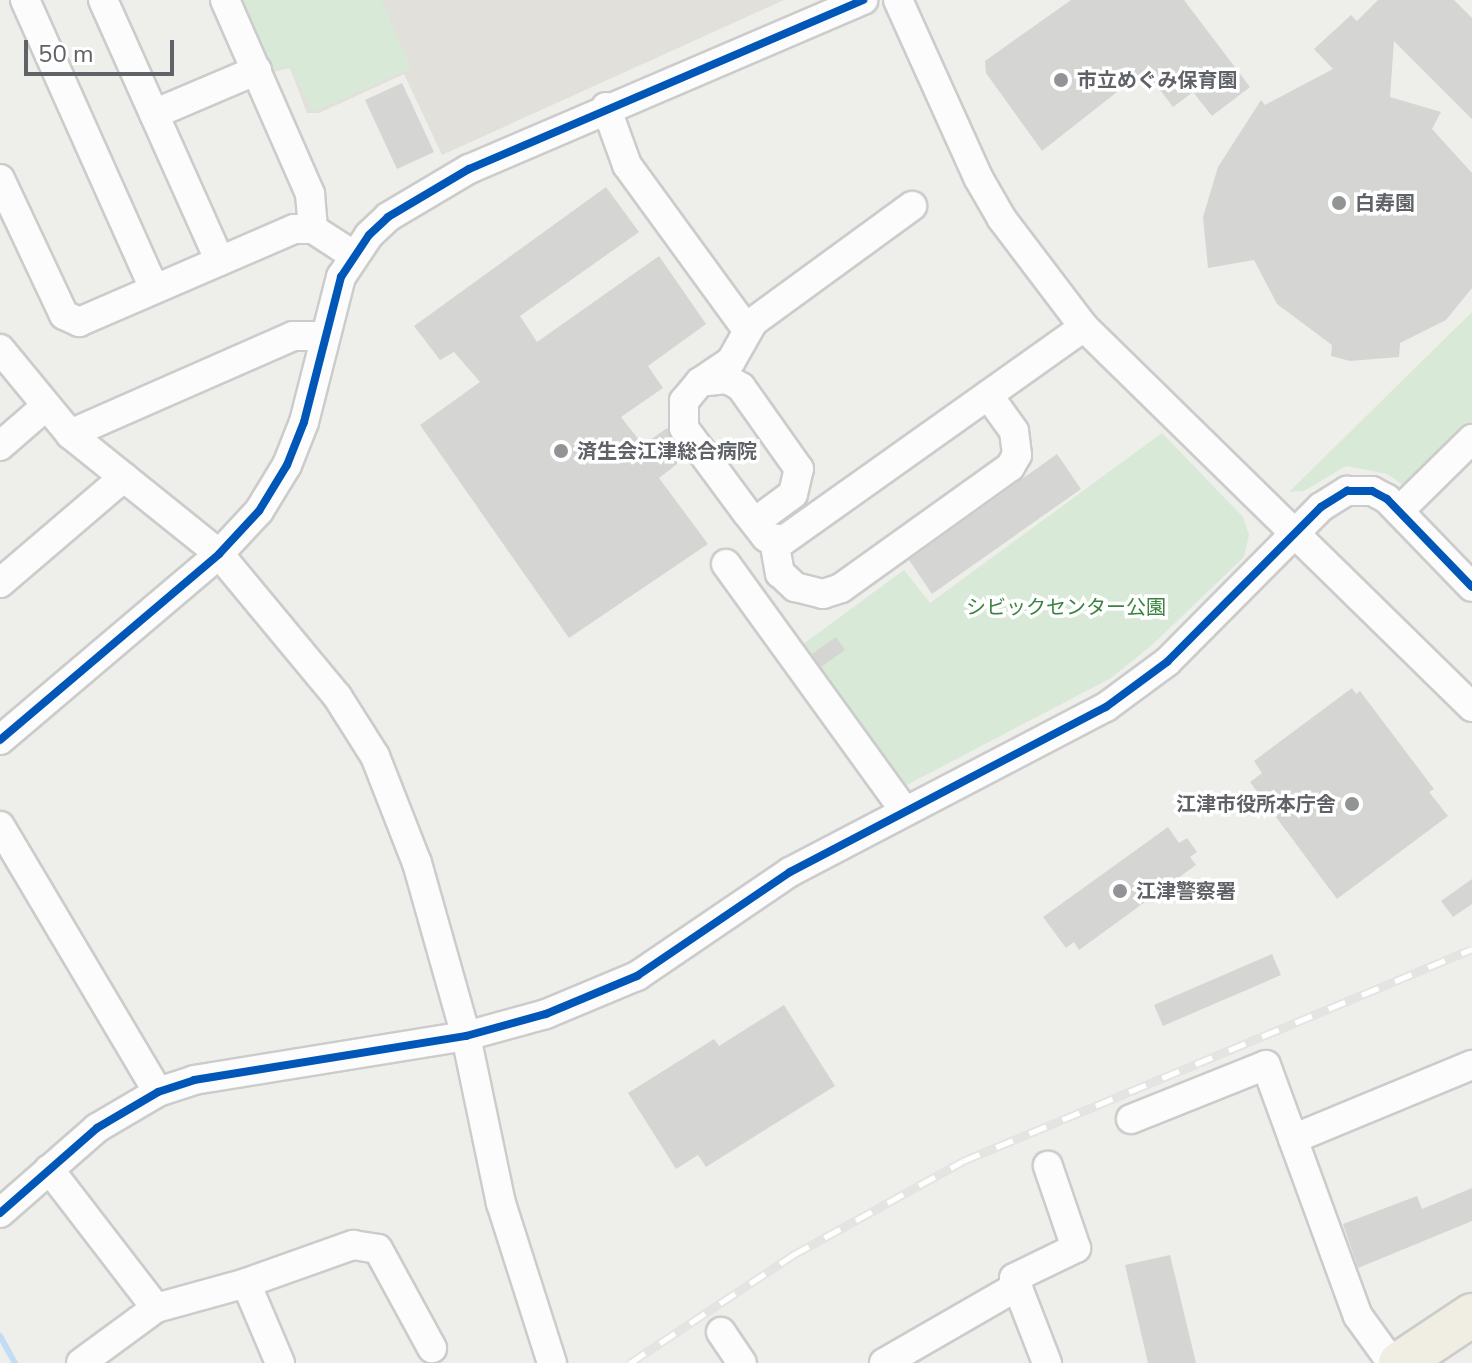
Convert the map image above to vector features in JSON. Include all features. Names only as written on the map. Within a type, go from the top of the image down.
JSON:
[{"type":"highway","points":[[1400,1363],[1472,1315]]},
{"type":"street","points":[[25,0],[154,289]]},
{"type":"street","points":[[103,0],[220,261]]},
{"type":"street","points":[[225,0],[310,194],[313,229]]},
{"type":"street","points":[[0,740],[219,554],[259,511],[287,465],[304,422],[323,336],[353,255],[388,217],[430,189],[606,107],[863,0]]},
{"type":"street","points":[[898,0],[979,179],[1002,219],[1084,327],[1298,532],[1472,707]]},
{"type":"street","points":[[154,114],[257,70]]},
{"type":"street","points":[[606,107],[627,165],[748,331]]},
{"type":"street","points":[[0,179],[64,315],[79,322],[294,229],[313,229],[353,255]]},
{"type":"street","points":[[741,387],[742,362],[760,332],[916,211],[753,322],[731,361],[700,382],[684,401],[684,428],[764,531],[780,573],[795,587],[823,594],[841,588],[1010,467],[1017,455],[1014,431],[988,395]]},
{"type":"street","points":[[764,531],[792,537],[1084,327]]},
{"type":"street","points":[[70,434],[293,336],[323,336]]},
{"type":"street","points":[[0,349],[70,434],[219,554],[337,696],[375,756],[417,863],[466,1036],[501,1203],[552,1363]]},
{"type":"street","points":[[700,382],[727,379],[741,387],[801,476],[793,494],[764,531]]},
{"type":"street","points":[[0,446],[46,406]]},
{"type":"street","points":[[1399,511],[1472,439]]},
{"type":"street","points":[[0,583],[124,477]]},
{"type":"street","points":[[0,1213],[97,1128],[158,1092],[194,1080],[466,1036],[546,1014],[637,976],[790,872],[1106,707],[1167,662],[1328,501],[1347,491],[1379,494],[1469,579]]},
{"type":"street","points":[[726,564],[904,810]]},
{"type":"street","points":[[0,826],[158,1092]]},
{"type":"street","points":[[1131,1119],[1266,1065],[1358,1316],[1392,1363]]},
{"type":"street","points":[[1293,1139],[1472,1065]]},
{"type":"street","points":[[1047,1363],[1014,1278],[1076,1248],[1048,1166]]},
{"type":"street","points":[[49,1169],[156,1308]]},
{"type":"street","points":[[81,1363],[156,1308],[246,1283],[353,1245],[378,1249],[432,1348]]},
{"type":"street","points":[[246,1283],[280,1363]]},
{"type":"street","points":[[884,1363],[1018,1286]]},
{"type":"street","points":[[721,1332],[742,1363]]},
{"type":"shaded area","points":[[232,0],[784,0],[442,155],[404,74],[319,113],[307,113],[290,68],[263,74]]},
{"type":"green space","points":[[241,0],[381,0],[411,68],[312,112],[291,66],[271,70]]},
{"type":"green space","points":[[1472,312],[1472,422],[1406,487],[1387,474],[1346,466],[1304,491],[1289,492]]},
{"type":"green space","name":"シビックセンター公園","points":[[1162,433],[1243,517],[1249,535],[1244,557],[1152,645],[1111,678],[903,787],[799,647],[904,570],[930,603]]},
{"type":"building","name":"市立めぐみ保育園","points":[[1071,0],[1184,0],[1250,87],[1212,116],[1193,92],[1173,107],[1145,70],[1042,151],[986,73],[985,61]]},
{"type":"building","name":"白寿園","points":[[1378,0],[1454,0],[1472,18],[1472,119],[1394,41],[1390,97],[1441,112],[1432,129],[1472,173],[1472,288],[1446,320],[1400,343],[1399,357],[1350,361],[1331,356],[1332,345],[1277,304],[1254,260],[1208,268],[1203,217],[1218,167],[1261,100],[1265,105],[1333,69],[1314,49],[1351,15],[1357,21]]},
{"type":"building","points":[[402,83],[434,152],[397,169],[365,100]]},
{"type":"building","name":"済生会江津総合病院","points":[[606,187],[639,232],[520,316],[537,342],[659,256],[706,324],[648,366],[663,388],[621,417],[643,445],[667,428],[685,458],[659,478],[708,544],[569,638],[420,425],[480,382],[454,352],[440,360],[414,326]]},
{"type":"building","points":[[1057,454],[1081,489],[932,594],[909,560]]},
{"type":"building","points":[[836,637],[845,650],[821,667],[812,654]]},
{"type":"building","name":"江津市役所本庁舎","points":[[1352,688],[1356,694],[1360,691],[1434,789],[1429,792],[1448,816],[1337,899],[1250,782],[1262,773],[1254,761]]},
{"type":"building","name":"江津警察署","points":[[1168,827],[1179,843],[1187,838],[1197,852],[1190,857],[1196,865],[1079,950],[1074,942],[1066,948],[1043,917]]},
{"type":"building","points":[[1472,879],[1472,904],[1453,917],[1441,901]]},
{"type":"building","points":[[1272,954],[1281,975],[1163,1026],[1154,1005]]},
{"type":"building","points":[[784,1005],[835,1086],[706,1167],[698,1155],[676,1169],[628,1093],[714,1039],[719,1046]]},
{"type":"building","points":[[1472,1188],[1472,1221],[1358,1268],[1343,1224],[1417,1196],[1422,1209]]},
{"type":"building","points":[[1170,1255],[1196,1363],[1148,1363],[1125,1265]]},
{"type":"waterway","points":[[0,1336],[15,1363]]},
{"type":"railway","points":[[630,1363],[793,1255],[963,1161],[1472,949]]},
{"type":"cycle path","points":[[0,740],[219,554],[259,511],[287,465],[304,422],[341,277],[369,235],[388,217],[469,169],[863,0]]},
{"type":"cycle path","points":[[0,1213],[97,1128],[158,1092],[194,1080],[466,1036],[546,1014],[637,976],[790,872],[1106,707],[1167,662],[1321,507],[1347,491],[1372,491],[1387,499],[1472,587]]},
{"type":"place","name":"市立めぐみ保育園","points":[[1061,80]]},
{"type":"place","name":"白寿園","points":[[1339,203]]},
{"type":"place","name":"済生会江津総合病院","points":[[561,451]]},
{"type":"place","name":"江津市役所本庁舎","points":[[1352,804]]},
{"type":"place","name":"江津警察署","points":[[1120,891]]}]
